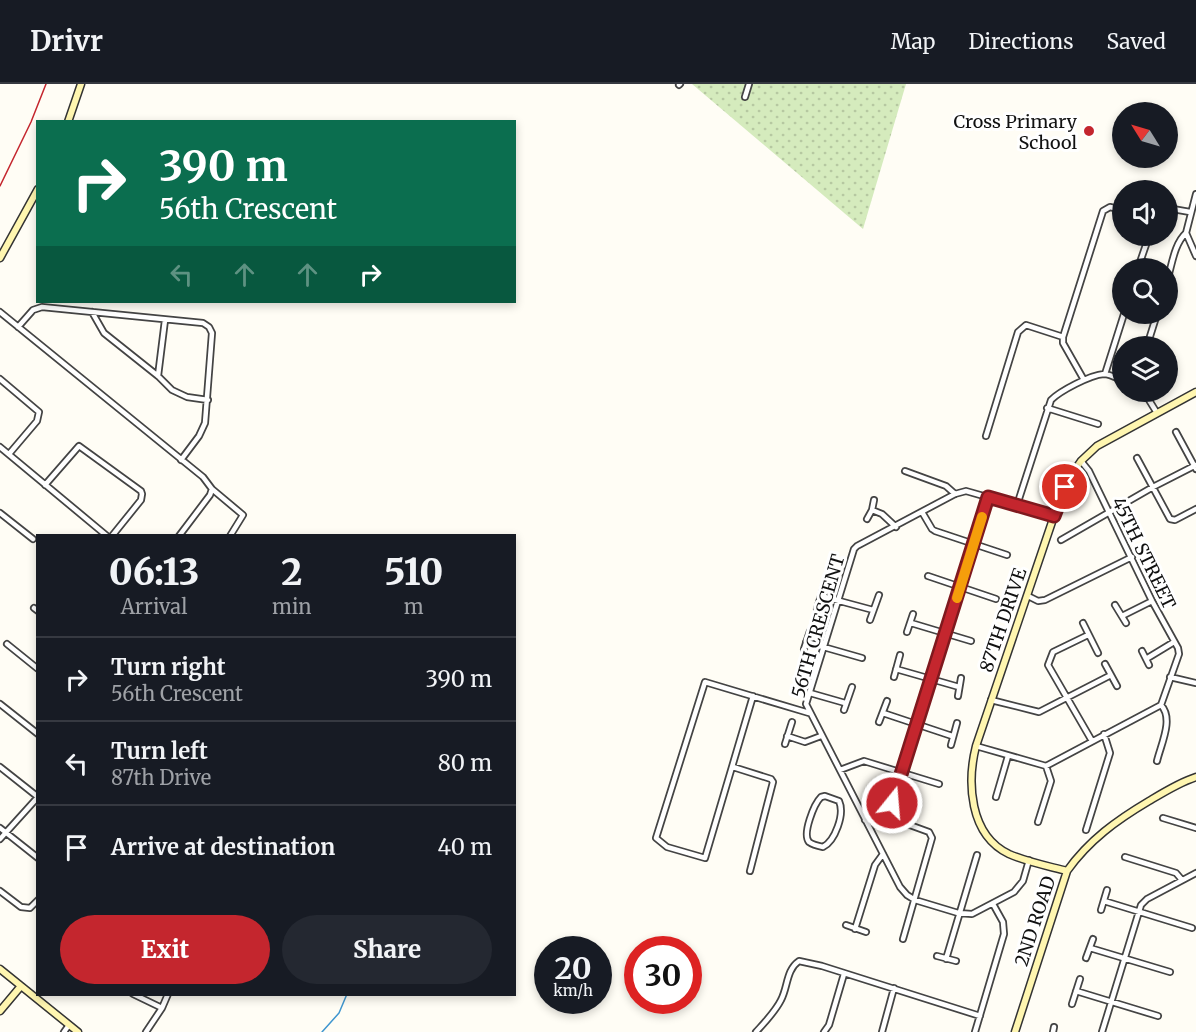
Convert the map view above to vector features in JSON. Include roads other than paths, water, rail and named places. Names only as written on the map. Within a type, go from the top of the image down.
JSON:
[{"type":"street","points":[[69,120],[81,84]]},
{"type":"street","points":[[745,97],[749,84]]},
{"type":"street","points":[[0,258],[36,193]]},
{"type":"street","points":[[1174,258],[1181,238],[1186,233],[1195,198]]},
{"type":"street","points":[[1084,381],[1063,343],[1102,211],[1112,208]]},
{"type":"street","points":[[1178,210],[1190,212]]},
{"type":"street","points":[[1186,233],[1196,256]]},
{"type":"street","points":[[18,327],[37,308],[203,323],[212,331],[208,400],[203,429],[181,460]]},
{"type":"street","points":[[0,312],[203,477],[212,489],[243,515],[231,534]]},
{"type":"street","points":[[92,312],[104,333],[172,390],[208,400]]},
{"type":"street","points":[[158,376],[165,320]]},
{"type":"street","points":[[1105,374],[1121,324]]},
{"type":"street","points":[[986,436],[1017,332],[1026,326],[1064,337]]},
{"type":"street","points":[[1017,505],[1047,408],[1054,397],[1084,381],[1105,374],[1112,376]]},
{"type":"street","points":[[0,379],[39,412],[36,421],[9,454]]},
{"type":"street","name":"87TH DRIVE","points":[[1067,871],[1008,854],[987,835],[974,805],[970,783],[970,771],[976,746],[1054,516],[1065,487],[1081,461],[1097,446],[1196,392]]},
{"type":"street","points":[[1150,402],[1157,413]]},
{"type":"street","points":[[1047,408],[1098,424]]},
{"type":"street","points":[[1062,540],[1153,487],[1195,467],[1176,432]]},
{"type":"street","points":[[45,485],[79,446],[141,491],[141,501],[112,534]]},
{"type":"street","points":[[0,447],[107,534]]},
{"type":"street","points":[[1137,458],[1170,519],[1175,520],[1196,509]]},
{"type":"street","name":"45TH STREET","points":[[1081,461],[1089,471],[1174,642]]},
{"type":"street","points":[[905,471],[946,486],[955,494],[968,491],[1054,516]]},
{"type":"street","points":[[181,534],[207,500],[212,489]]},
{"type":"street","name":"56TH CRESCENT","points":[[915,900],[900,887],[806,704],[854,549],[955,494]]},
{"type":"street","points":[[865,820],[892,803],[988,497]]},
{"type":"street","points":[[867,519],[874,500]]},
{"type":"street","points":[[872,510],[882,514],[896,527]]},
{"type":"street","points":[[922,512],[932,529],[1007,555]]},
{"type":"street","points":[[0,513],[33,539]]},
{"type":"street","points":[[1028,596],[1038,601],[1045,600],[1132,557]]},
{"type":"street","points":[[928,576],[996,599]]},
{"type":"street","points":[[817,609],[824,586]]},
{"type":"street","points":[[870,620],[879,595]]},
{"type":"street","points":[[821,596],[873,609]]},
{"type":"street","points":[[1122,616],[1152,601]]},
{"type":"street","points":[[1115,605],[1126,623]]},
{"type":"street","points":[[907,632],[913,614]]},
{"type":"street","points":[[911,623],[971,641]]},
{"type":"street","points":[[1083,623],[1098,653]]},
{"type":"street","points":[[804,649],[810,631]]},
{"type":"street","points":[[1088,634],[1057,650],[1048,665],[1092,741]]},
{"type":"street","points":[[806,642],[862,658]]},
{"type":"street","points":[[976,746],[1046,766],[1161,705],[1179,654],[1174,642],[1146,659]]},
{"type":"street","points":[[7,644],[36,667]]},
{"type":"street","points":[[1142,651],[1149,665]]},
{"type":"street","points":[[894,677],[900,655]]},
{"type":"street","points":[[1105,664],[1117,686]]},
{"type":"street","points":[[896,669],[959,687]]},
{"type":"street","points":[[991,700],[1034,712],[1045,710],[1111,675]]},
{"type":"street","points":[[1170,677],[1196,683]]},
{"type":"street","points":[[958,696],[961,678]]},
{"type":"street","points":[[753,696],[705,858],[667,847],[656,838],[705,682],[753,696],[809,713]]},
{"type":"street","points":[[844,710],[852,687]]},
{"type":"street","points":[[810,693],[845,703]]},
{"type":"street","points":[[879,722],[886,701]]},
{"type":"street","points":[[0,704],[36,732]]},
{"type":"street","points":[[1157,760],[1167,722],[1161,705]]},
{"type":"street","points":[[883,713],[952,736]]},
{"type":"street","points":[[785,744],[792,722]]},
{"type":"street","points":[[951,745],[957,723]]},
{"type":"street","points":[[1086,831],[1110,753],[1104,734]]},
{"type":"street","points":[[788,736],[805,742],[821,736]]},
{"type":"street","points":[[996,797],[1008,756]]},
{"type":"street","points":[[840,770],[864,761],[939,784]]},
{"type":"street","points":[[1038,822],[1051,781],[1046,766]]},
{"type":"street","points":[[0,767],[36,796]]},
{"type":"street","points":[[733,767],[771,779],[773,782],[750,872]]},
{"type":"street","name":"2ND ROAD","points":[[1015,1032],[1067,871],[1093,840],[1110,826],[1162,793],[1196,777]]},
{"type":"street","points":[[825,796],[837,800],[841,805],[842,811],[832,840],[823,847],[812,844],[806,832],[818,800],[825,796]]},
{"type":"street","points":[[0,839],[36,798]]},
{"type":"street","points":[[841,805],[854,799]]},
{"type":"street","points":[[888,807],[896,820],[929,832],[932,838],[903,939]]},
{"type":"street","points":[[1163,818],[1196,828]]},
{"type":"street","points":[[0,828],[36,856]]},
{"type":"street","points":[[855,929],[875,865],[883,854]]},
{"type":"street","points":[[946,958],[977,855]]},
{"type":"street","points":[[1125,857],[1176,873],[1182,880]]},
{"type":"street","points":[[915,900],[958,913],[972,914],[1019,887],[1029,860]]},
{"type":"street","points":[[1102,1032],[1138,911],[1147,899],[1196,873]]},
{"type":"street","points":[[1101,910],[1107,890]]},
{"type":"street","points":[[0,891],[25,909],[30,909],[36,902]]},
{"type":"street","points":[[1104,901],[1192,928]]},
{"type":"street","points":[[975,1032],[1004,934],[1003,922],[993,904]]},
{"type":"street","points":[[846,926],[866,932]]},
{"type":"street","points":[[1086,958],[1093,939]]},
{"type":"street","points":[[1090,948],[1170,972]]},
{"type":"street","points":[[937,956],[956,961]]},
{"type":"street","points":[[756,1032],[780,1003],[789,973],[796,963],[808,962],[980,1016]]},
{"type":"street","points":[[0,969],[78,1032]]},
{"type":"street","points":[[824,1032],[829,1025],[844,974]]},
{"type":"street","points":[[1072,1004],[1080,979]]},
{"type":"street","points":[[0,1011],[21,986]]},
{"type":"street","points":[[882,1032],[894,988]]},
{"type":"street","points":[[1076,991],[1158,1016]]},
{"type":"street","points":[[137,996],[162,1008]]},
{"type":"street","points":[[146,1032],[167,996]]},
{"type":"street","points":[[63,1032],[69,1025]]},
{"type":"waterway","points":[[322,1032],[339,1013],[346,996]]},
{"type":"railway","points":[[0,186],[31,122],[46,84]]},
{"type":"place","name":"Cross Primary School","points":[[1089,131]]}]
